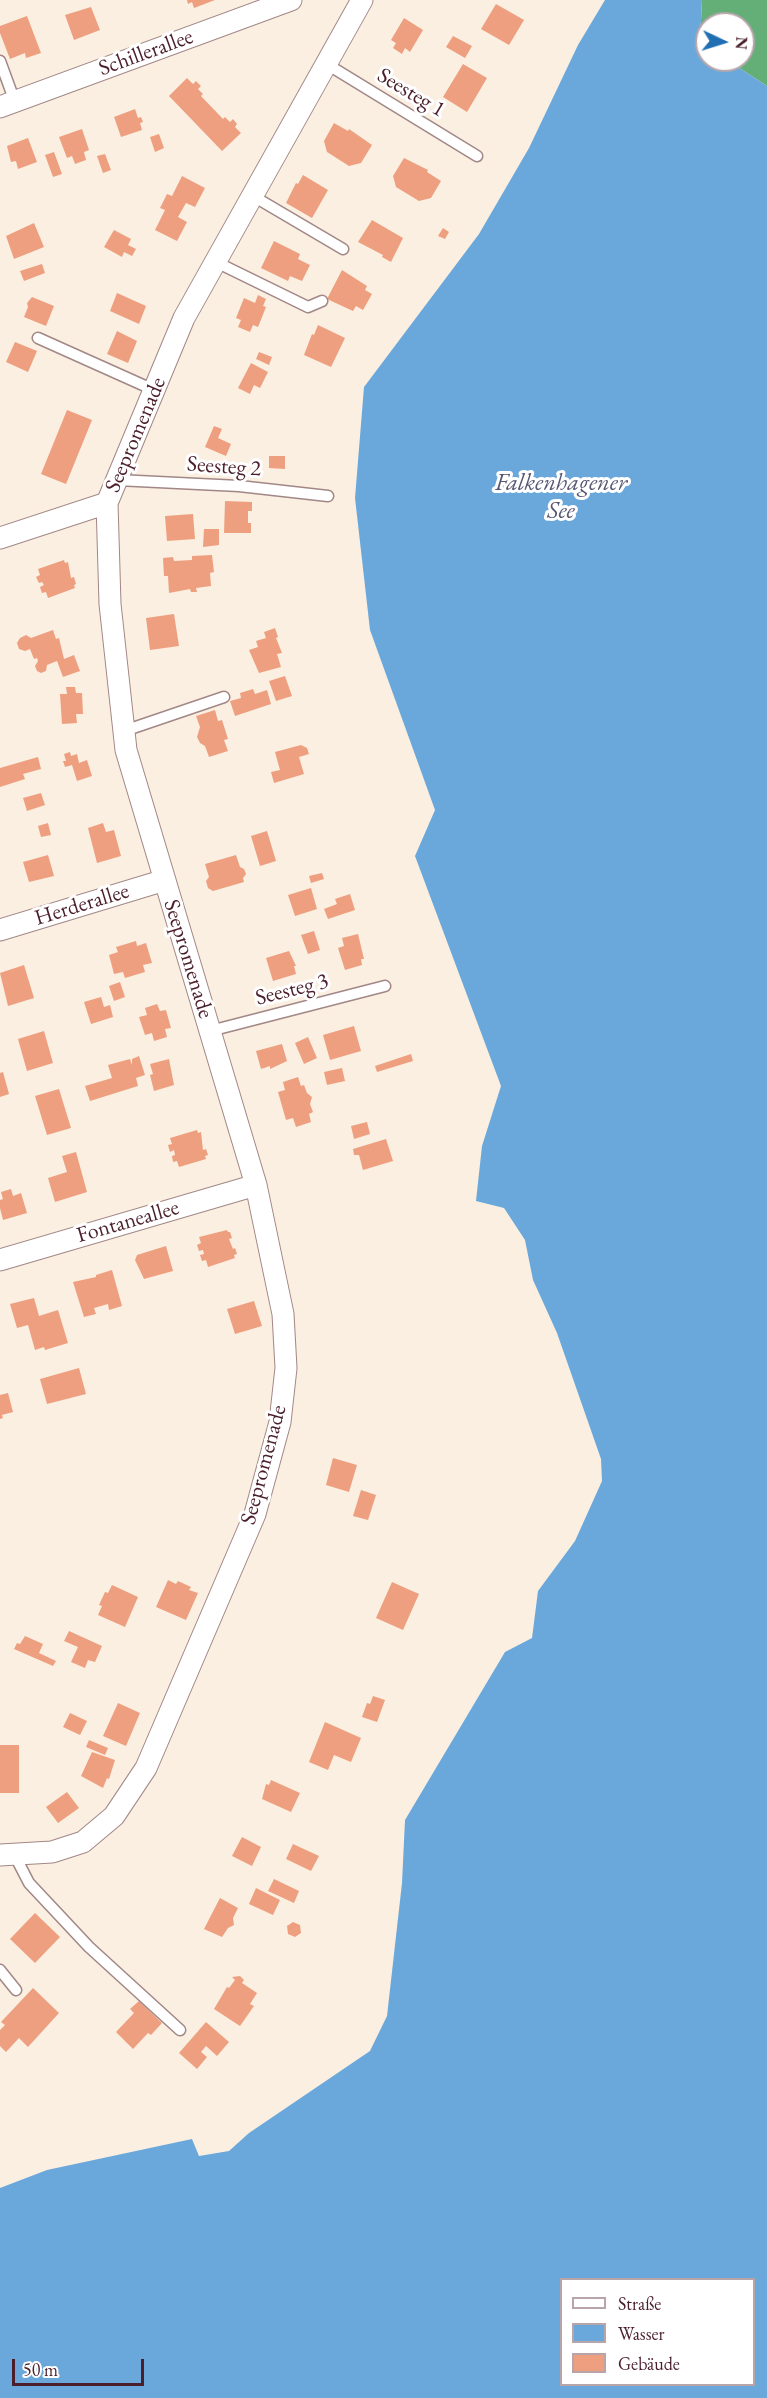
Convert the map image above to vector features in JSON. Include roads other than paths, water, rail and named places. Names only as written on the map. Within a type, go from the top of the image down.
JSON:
[{"type":"street","name":"Seepromenade","points":[[7,1855],[52,1852],[83,1842],[114,1816],[146,1768],[255,1514],[280,1422],[286,1368],[283,1314],[256,1185],[126,750],[110,604],[107,503],[184,318],[362,0]]},
{"type":"street","name":"Schillerallee","points":[[8,104],[282,2]]},
{"type":"street","points":[[0,538],[107,503]]},
{"type":"street","name":"Herderallee","points":[[0,930],[165,880]]},
{"type":"street","name":"Fontaneallee","points":[[0,1260],[256,1185]]},
{"type":"lane","points":[[0,61],[8,104]]},
{"type":"lane","name":"Seesteg 1","points":[[325,63],[477,156]]},
{"type":"lane","points":[[253,196],[343,249]]},
{"type":"lane","points":[[216,262],[308,307],[322,301]]},
{"type":"lane","points":[[38,338],[154,390]]},
{"type":"lane","name":"Seesteg 2","points":[[117,480],[239,486],[328,496]]},
{"type":"lane","points":[[124,731],[224,697]]},
{"type":"lane","name":"Seesteg 3","points":[[210,1031],[385,986]]},
{"type":"lane","points":[[7,1855],[29,1883],[89,1947],[180,2030]]},
{"type":"lane","points":[[0,1970],[16,1990]]},
{"type":"water","name":"Falkenhagener See","points":[[605,0],[702,0],[701,12],[695,12],[695,72],[745,72],[767,86],[767,2398],[0,2398],[0,2188],[47,2170],[192,2139],[199,2156],[229,2151],[249,2133],[370,2051],[387,2016],[402,1883],[405,1820],[505,1652],[532,1638],[538,1591],[575,1541],[602,1481],[601,1459],[557,1333],[533,1280],[525,1240],[504,1208],[476,1201],[482,1146],[501,1086],[415,856],[435,810],[370,630],[355,498],[364,387],[479,234],[529,148],[578,45]]}]
